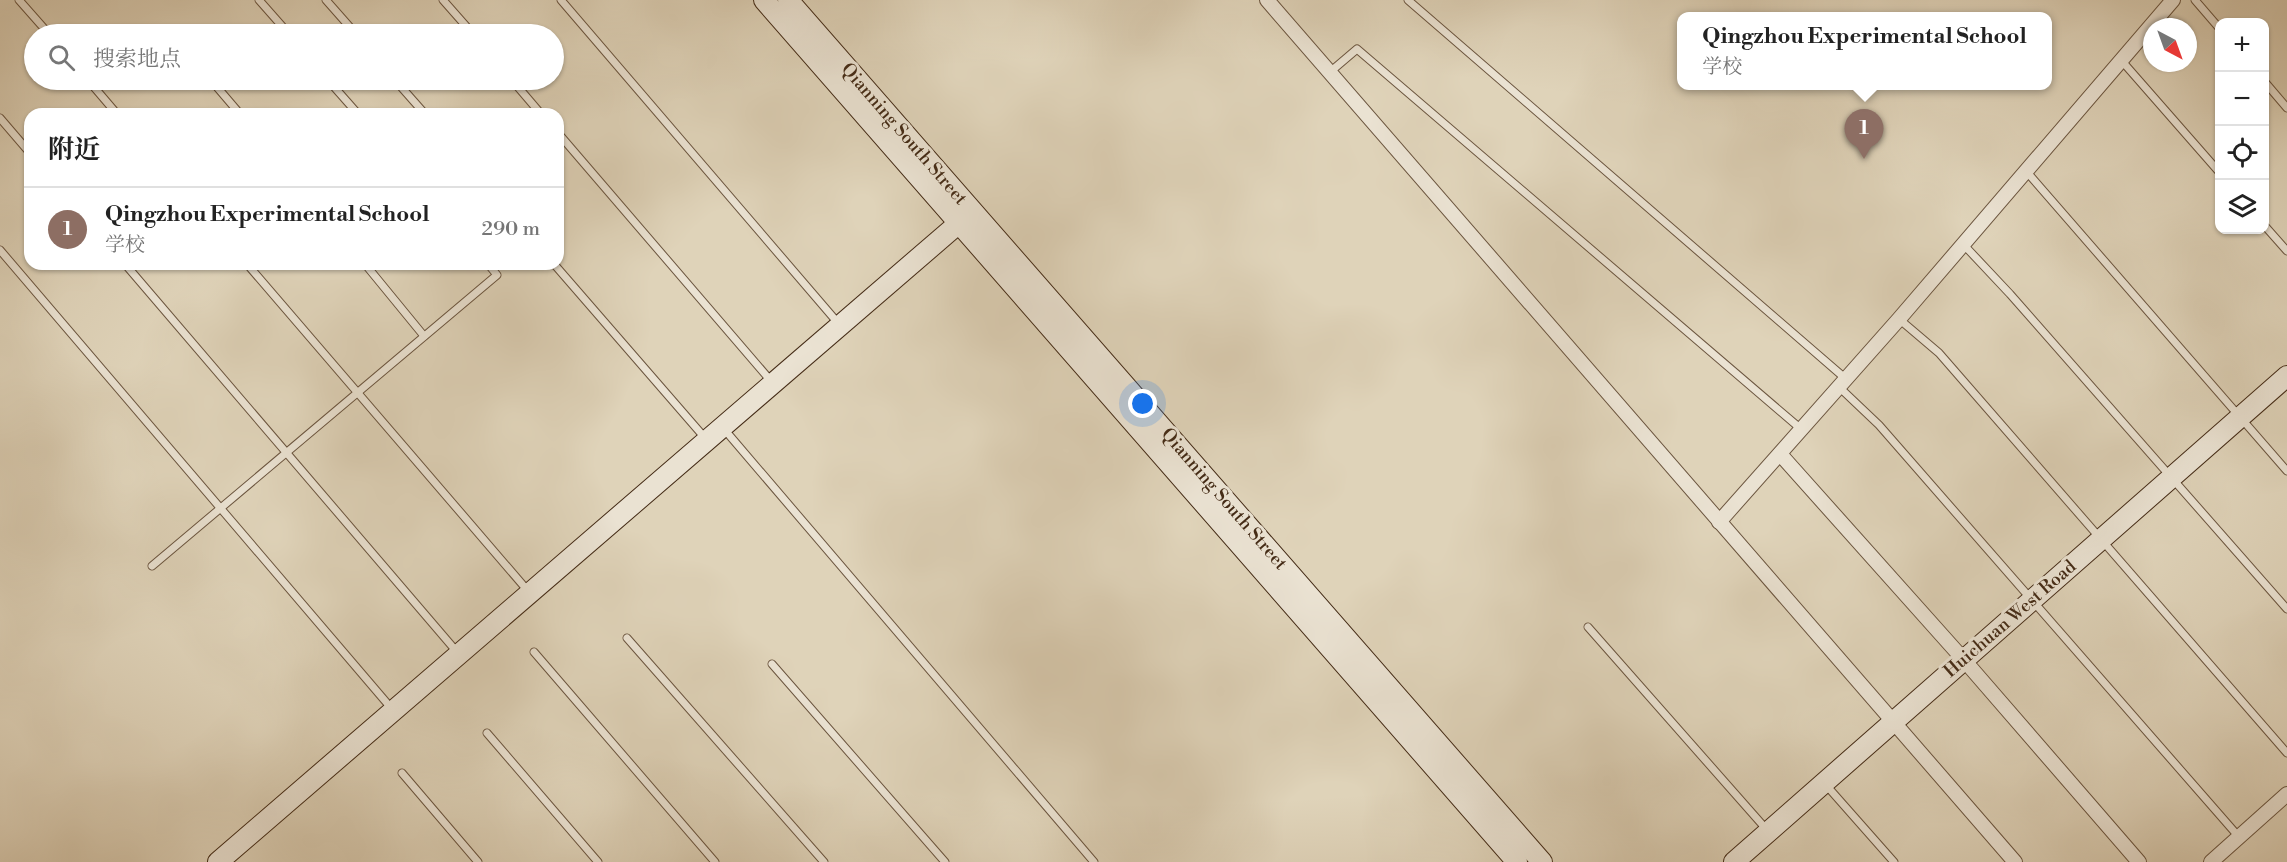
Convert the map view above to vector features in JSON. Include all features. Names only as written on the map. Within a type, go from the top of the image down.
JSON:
[{"type":"main road","name":"Qianning South Street","points":[[764,0],[1516,862]]},
{"type":"main road","name":"Qianning South Street","points":[[788,0],[1542,862]]},
{"type":"main road","points":[[218,862],[958,222]]},
{"type":"main road","name":"Huichuan West Road","points":[[1734,862],[2287,376]]},
{"type":"street","points":[[1267,0],[2015,862]]},
{"type":"street","points":[[1719,522],[1899,319],[2173,0]]},
{"type":"street","points":[[1780,454],[1964,660],[2139,862]]},
{"type":"street","points":[[2211,862],[2287,794]]},
{"type":"lane","points":[[19,0],[40,24]]},
{"type":"lane","points":[[259,0],[280,24]]},
{"type":"lane","points":[[326,0],[347,24]]},
{"type":"lane","points":[[443,0],[464,24]]},
{"type":"lane","points":[[561,0],[840,325]]},
{"type":"lane","points":[[1408,0],[1842,383],[2239,837]]},
{"type":"lane","points":[[2195,0],[2215,23]]},
{"type":"lane","points":[[1330,72],[1357,49],[1801,429]]},
{"type":"lane","points":[[2121,60],[2215,167]]},
{"type":"lane","points":[[2269,86],[2287,108]]},
{"type":"lane","points":[[97,90],[112,108]]},
{"type":"lane","points":[[220,90],[235,108]]},
{"type":"lane","points":[[337,90],[353,108]]},
{"type":"lane","points":[[404,90],[419,108]]},
{"type":"lane","points":[[521,90],[537,108]]},
{"type":"lane","points":[[0,118],[24,146]]},
{"type":"lane","points":[[564,140],[773,383]]},
{"type":"lane","points":[[2026,171],[2287,471]]},
{"type":"lane","points":[[2269,230],[2287,251]]},
{"type":"lane","points":[[1963,244],[2010,294],[2287,609]]},
{"type":"lane","points":[[0,250],[393,710]]},
{"type":"lane","points":[[130,270],[459,654]]},
{"type":"lane","points":[[252,270],[530,593]]},
{"type":"lane","points":[[369,270],[424,336]]},
{"type":"lane","points":[[152,566],[497,275],[493,270]]},
{"type":"lane","points":[[559,270],[706,440]]},
{"type":"lane","points":[[1899,319],[1939,353],[2287,753]]},
{"type":"lane","points":[[722,427],[1095,862]]},
{"type":"lane","points":[[1588,627],[1768,832]]},
{"type":"lane","points":[[627,638],[824,862]]},
{"type":"lane","points":[[534,652],[715,862]]},
{"type":"lane","points":[[772,664],[945,862]]},
{"type":"lane","points":[[487,733],[598,862]]},
{"type":"lane","points":[[402,773],[478,862]]},
{"type":"lane","points":[[1824,783],[1894,862]]},
{"type":"place","name":"Qingzhou Experimental School","points":[[1864,159]]}]
